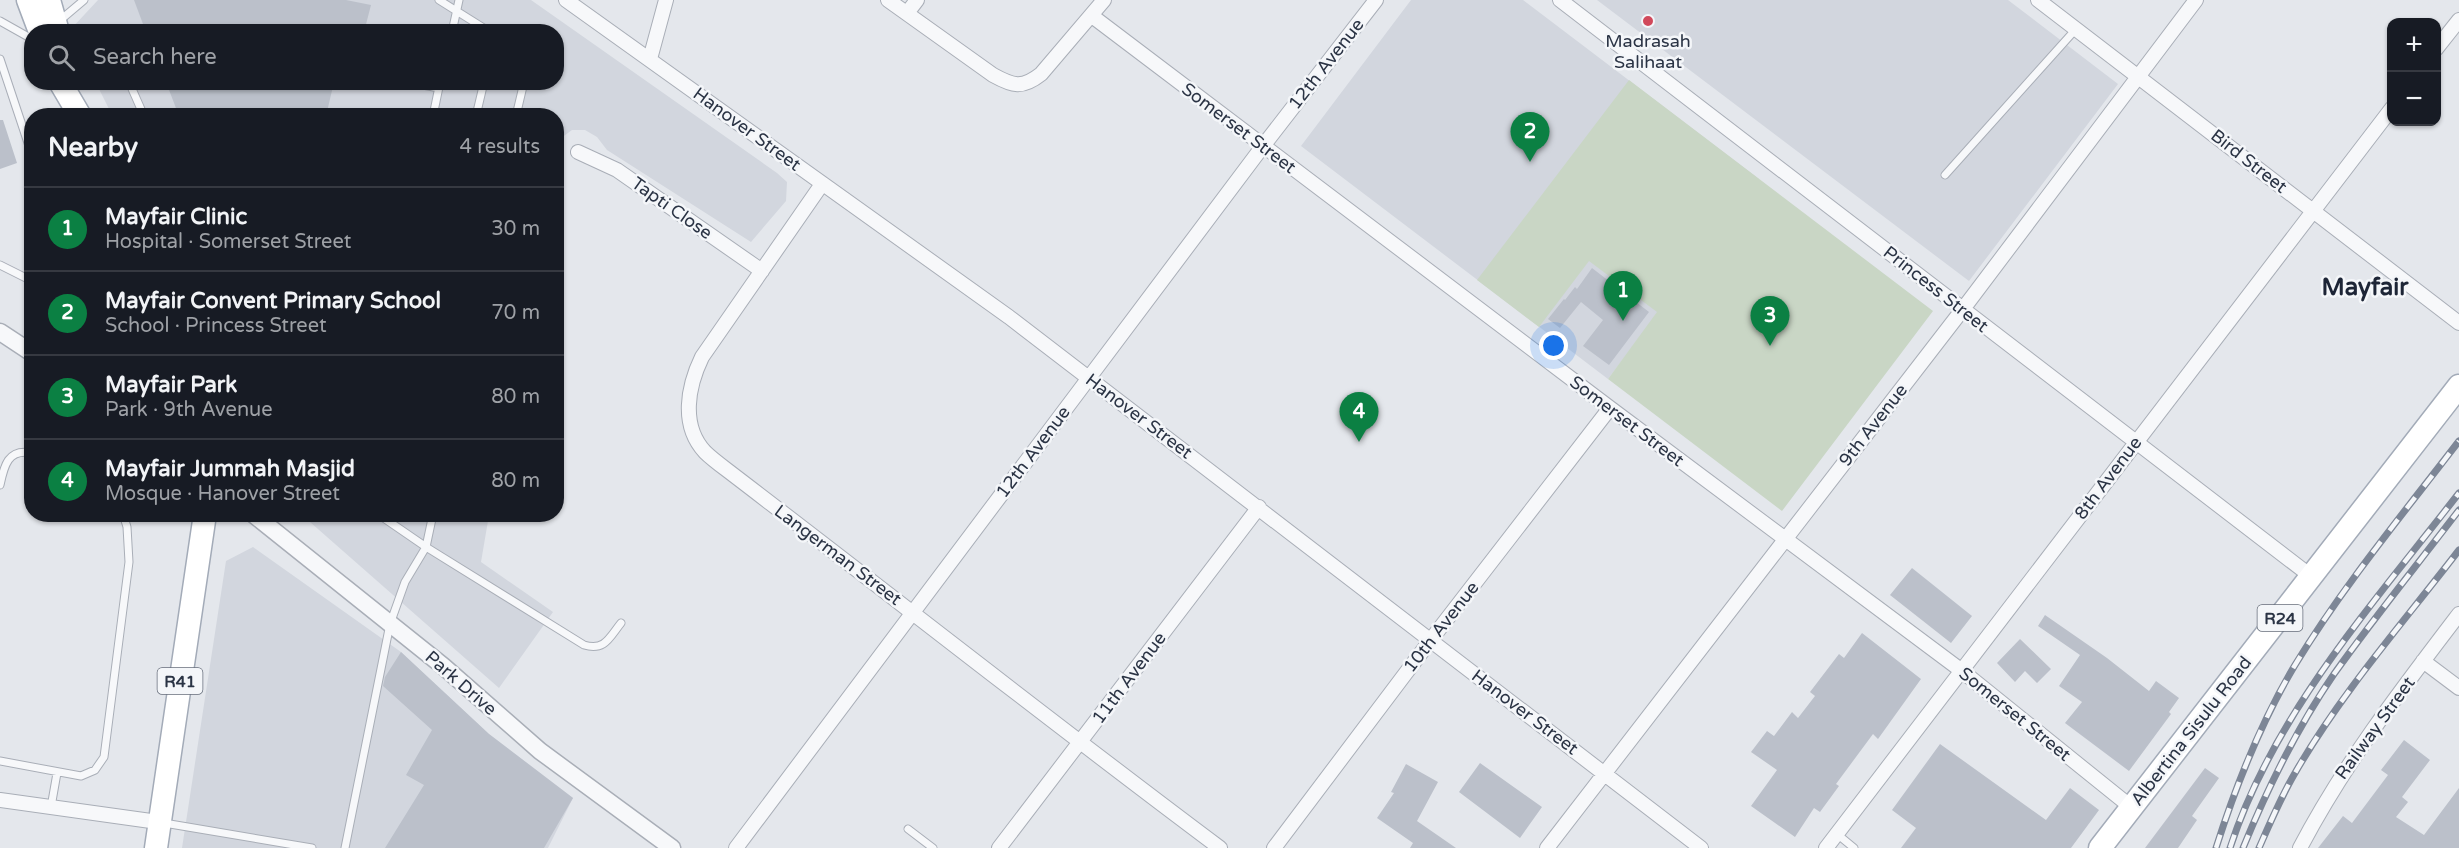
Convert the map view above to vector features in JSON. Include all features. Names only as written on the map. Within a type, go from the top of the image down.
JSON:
[{"type":"main road","points":[[28,0],[47,24]]},
{"type":"main road","points":[[50,0],[51,24]]},
{"type":"main road","points":[[65,90],[76,108]]},
{"type":"main road","points":[[74,90],[77,108]]},
{"type":"main road","name":"Albertina Sisulu Road","points":[[2100,848],[2459,386]]},
{"type":"main road","name":"R41","points":[[156,848],[204,522]]},
{"type":"street","name":"Hanover Street","points":[[566,0],[932,260],[1259,507],[1701,848]]},
{"type":"street","points":[[650,59],[666,0]]},
{"type":"street","points":[[888,0],[993,75],[1003,81],[1021,85],[1030,83],[1041,74],[1104,0]]},
{"type":"street","points":[[907,13],[917,0]]},
{"type":"street","name":"12th Avenue","points":[[736,848],[1263,146],[1376,0]]},
{"type":"street","name":"Princess Street","points":[[1560,0],[2312,578]]},
{"type":"street","name":"Bird Street","points":[[2038,0],[2459,323]]},
{"type":"street","name":"9th Avenue","points":[[1547,848],[1963,309],[2196,0]]},
{"type":"street","name":"Somerset Street","points":[[1092,16],[1785,540],[1962,671],[2131,807]]},
{"type":"street","points":[[2441,43],[2459,20]]},
{"type":"street","name":"8th Avenue","points":[[1826,848],[2387,113]]},
{"type":"street","name":"Tapti Close","points":[[578,152],[617,170],[762,271]]},
{"type":"street","name":"Langerman Street","points":[[822,184],[725,321],[694,374],[689,400],[689,419],[696,438],[704,451],[727,470],[913,612],[1080,744],[1220,848]]},
{"type":"street","points":[[0,332],[24,348]]},
{"type":"street","name":"10th Avenue","points":[[1274,848],[1610,408]]},
{"type":"street","name":"11th Avenue","points":[[999,848],[1259,507]]},
{"type":"street","name":"Park Drive","points":[[263,522],[443,666],[540,751],[672,848]]},
{"type":"street","name":"Railway Street","points":[[2300,848],[2335,784],[2459,614]]},
{"type":"street","points":[[2423,661],[2459,688]]},
{"type":"street","points":[[0,800],[158,822]]},
{"type":"lane","points":[[57,24],[84,0]]},
{"type":"lane","points":[[439,0],[478,24]]},
{"type":"lane","points":[[454,24],[459,0]]},
{"type":"lane","points":[[0,21],[24,34]]},
{"type":"lane","points":[[1945,175],[2076,29]]},
{"type":"lane","points":[[0,60],[24,131]]},
{"type":"lane","points":[[133,90],[140,108]]},
{"type":"lane","points":[[435,108],[439,90]]},
{"type":"lane","points":[[478,108],[482,90]]},
{"type":"lane","points":[[518,108],[522,90]]},
{"type":"lane","points":[[0,265],[24,278]]},
{"type":"lane","points":[[0,485],[5,463],[12,455],[24,452]]},
{"type":"lane","points":[[0,762],[81,777],[95,770],[104,757],[129,562],[125,522]]},
{"type":"lane","points":[[394,522],[426,547],[584,645],[594,648],[602,646],[621,623]]},
{"type":"lane","points":[[345,848],[390,624],[405,582],[426,547],[431,522]]},
{"type":"lane","points":[[51,807],[57,773]]},
{"type":"lane","points":[[158,822],[312,848]]},
{"type":"lane","points":[[908,830],[933,848]]},
{"type":"lane","points":[[1837,834],[1854,848]]},
{"type":"shaded area","points":[[98,0],[531,0],[777,173],[787,182],[786,201],[751,242],[607,150],[597,137],[585,130],[572,130],[564,136],[564,108],[108,108],[100,90],[564,90],[564,24],[76,24]]},
{"type":"shaded area","points":[[1411,0],[1523,0],[1759,179],[1608,379],[1301,146]]},
{"type":"shaded area","points":[[1597,0],[2008,0],[2118,84],[1969,281]]},
{"type":"shaded area","points":[[310,522],[488,522],[481,562],[553,612],[499,688]]},
{"type":"shaded area","points":[[253,547],[401,652],[489,734],[573,798],[548,848],[182,848],[226,561]]},
{"type":"green space","points":[[1629,80],[1933,311],[1782,511],[1608,379],[1657,312],[1589,261],[1539,327],[1477,280]]},
{"type":"building","points":[[134,0],[346,0],[371,5],[366,24],[143,24]]},
{"type":"building","points":[[169,90],[332,90],[328,108],[176,108]]},
{"type":"building","points":[[0,120],[3,120],[17,163],[0,169]]},
{"type":"building","points":[[1592,268],[1649,312],[1609,365],[1583,346],[1603,320],[1581,302],[1560,328],[1548,319],[1575,287],[1577,289]]},
{"type":"building","points":[[1912,568],[1972,616],[1951,643],[1890,595]]},
{"type":"building","points":[[2045,615],[2107,658],[2149,691],[2156,681],[2179,698],[2169,712],[2171,714],[2129,771],[2065,723],[2082,702],[2059,686],[2080,655],[2038,626]]},
{"type":"building","points":[[1862,633],[1921,679],[1878,739],[1873,734],[1836,784],[1839,786],[1820,812],[1814,808],[1795,837],[1751,806],[1777,770],[1751,752],[1767,731],[1774,736],[1792,712],[1798,718],[1815,696],[1810,692],[1839,654],[1844,658]]},
{"type":"building","points":[[2020,639],[2051,669],[2037,683],[2025,671],[2015,682],[1997,663]]},
{"type":"building","points":[[401,652],[489,734],[573,798],[544,848],[385,848],[424,785],[406,775],[432,730],[383,686],[385,677]]},
{"type":"building","points":[[2404,740],[2430,760],[2402,797],[2408,802],[2396,817],[2424,835],[2459,788],[2459,848],[2318,848],[2343,816],[2352,823],[2388,775],[2381,770]]},
{"type":"building","points":[[1940,744],[2046,820],[2070,788],[2099,810],[2071,848],[1901,848],[1916,828],[1892,810]]},
{"type":"building","points":[[1480,763],[1542,807],[1520,838],[1459,792]]},
{"type":"building","points":[[1406,764],[1438,782],[1417,821],[1456,848],[1410,848],[1413,843],[1377,818],[1394,793],[1391,792]]},
{"type":"building","points":[[2205,768],[2219,778],[2192,816],[2197,820],[2178,848],[2145,848]]},
{"type":"railway","points":[[2216,848],[2250,754],[2295,665],[2353,579],[2459,441]]},
{"type":"railway","points":[[2230,848],[2249,798],[2272,751],[2299,705],[2361,618],[2459,493]]},
{"type":"railway","points":[[2243,848],[2284,758],[2320,694],[2364,632],[2459,510]]},
{"type":"railway","points":[[2259,848],[2290,782],[2313,743],[2373,659],[2459,550]]},
{"type":"place","name":"Madrasah Salihaat","points":[[1648,21]]},
{"type":"place","name":"Mayfair Convent Primary School","points":[[1530,162]]},
{"type":"place","name":"Mayfair Clinic","points":[[1623,321]]},
{"type":"place","name":"Mayfair Park","points":[[1770,346]]},
{"type":"place","name":"Mayfair Jummah Masjid","points":[[1359,442]]},
{"type":"district","name":"Mayfair","points":[[2365,287]]}]
